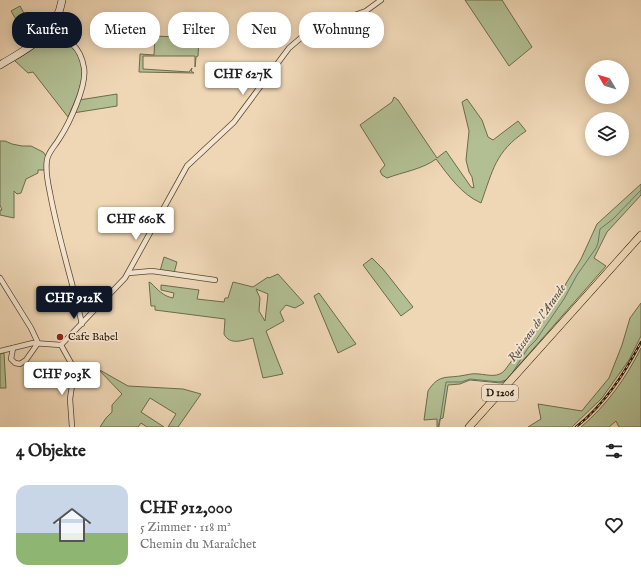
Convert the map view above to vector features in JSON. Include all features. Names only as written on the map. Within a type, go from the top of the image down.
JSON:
[{"type":"main road","name":"D 1206","points":[[469,427],[641,235]]},
{"type":"street","points":[[59,12],[62,0]]},
{"type":"street","points":[[0,351],[38,343],[56,346],[61,345],[115,290],[129,273],[187,166],[234,122],[289,48],[309,32],[366,11],[381,0]]},
{"type":"street","points":[[0,66],[28,48]]},
{"type":"street","points":[[76,48],[80,55],[84,71],[84,80],[77,102],[61,136],[48,156],[46,167],[55,223],[82,324]]},
{"type":"street","points":[[129,273],[152,271],[215,280]]},
{"type":"street","points":[[0,278],[31,328],[38,343]]},
{"type":"street","points":[[13,348],[11,359],[15,364],[20,364],[26,360],[38,343]]},
{"type":"street","points":[[61,345],[71,363],[75,376],[70,399],[72,427]]},
{"type":"green space","points":[[465,0],[502,0],[532,47],[509,66]]},
{"type":"green space","points":[[20,6],[23,12],[12,13],[11,11]]},
{"type":"green space","points":[[160,36],[168,37],[168,48],[198,48],[195,67],[195,56],[143,56],[143,69],[189,72],[192,68],[191,71],[194,73],[139,72],[140,54],[154,55],[154,48],[160,48]]},
{"type":"green space","points":[[31,48],[74,48],[77,52],[84,71],[78,94],[68,117],[33,72],[28,73],[14,60]]},
{"type":"green space","points":[[117,94],[117,106],[73,113],[79,100]]},
{"type":"green space","points":[[394,97],[398,100],[437,158],[446,151],[471,187],[474,188],[466,160],[469,131],[462,102],[467,99],[482,120],[488,137],[493,140],[518,121],[526,131],[508,146],[496,162],[481,203],[461,190],[436,159],[419,168],[387,178],[382,175],[380,171],[385,165],[360,125],[392,102]]},
{"type":"green space","points":[[0,141],[22,146],[31,146],[43,152],[46,156],[45,170],[38,170],[38,173],[26,179],[21,193],[17,194],[14,191],[14,218],[0,215],[0,210],[2,210],[0,205]]},
{"type":"green space","points":[[641,184],[641,195],[607,232],[594,258],[606,266],[505,381],[501,383],[470,380],[460,384],[448,385],[443,418],[440,419],[438,427],[437,419],[424,420],[428,391],[435,382],[446,377],[472,374],[496,375],[505,370],[554,303],[581,259],[597,224]]},
{"type":"green space","points":[[164,257],[177,262],[174,273],[160,271]]},
{"type":"green space","points":[[372,258],[383,269],[413,307],[401,316],[363,265]]},
{"type":"green space","points":[[278,274],[304,303],[295,308],[286,305],[280,312],[284,321],[266,331],[283,374],[263,378],[253,338],[233,341],[227,338],[224,334],[225,319],[155,310],[155,306],[151,306],[149,282],[169,297],[173,298],[174,293],[161,290],[161,285],[199,290],[197,299],[224,302],[225,298],[228,298],[233,282],[253,287],[268,277],[269,278]],"holes":[[[256,289],[268,294],[265,321],[259,311],[260,298]]]},
{"type":"green space","points":[[319,293],[356,344],[338,353],[314,296]]},
{"type":"green space","points":[[641,303],[641,336],[629,360],[602,398],[572,427],[528,427],[541,419],[538,404],[582,411],[609,378],[622,345],[630,318]]},
{"type":"green space","points":[[641,348],[641,427],[619,427],[616,421],[609,427],[581,427],[599,410],[615,390],[629,370]]},
{"type":"green space","points":[[4,353],[6,388],[0,388],[0,354]]},
{"type":"green space","points":[[98,369],[128,386],[183,389],[201,394],[178,427],[168,427],[176,414],[150,398],[141,412],[164,427],[147,427],[141,423],[138,427],[100,427],[112,412],[112,405],[122,394]]},
{"type":"waterway","name":"Ruisseau de l'Arande","points":[[511,375],[528,348],[536,340],[564,299],[577,275],[596,248],[600,229],[613,219],[641,190]]},
{"type":"waterway","name":"Ruisseau de l'Arande","points":[[439,427],[446,382],[461,382],[470,379],[499,382],[506,380]]},
{"type":"railway","points":[[576,427],[596,409],[613,388],[628,366],[641,342]]},
{"type":"place","name":"Cafe Babel","points":[[60,337]]}]
